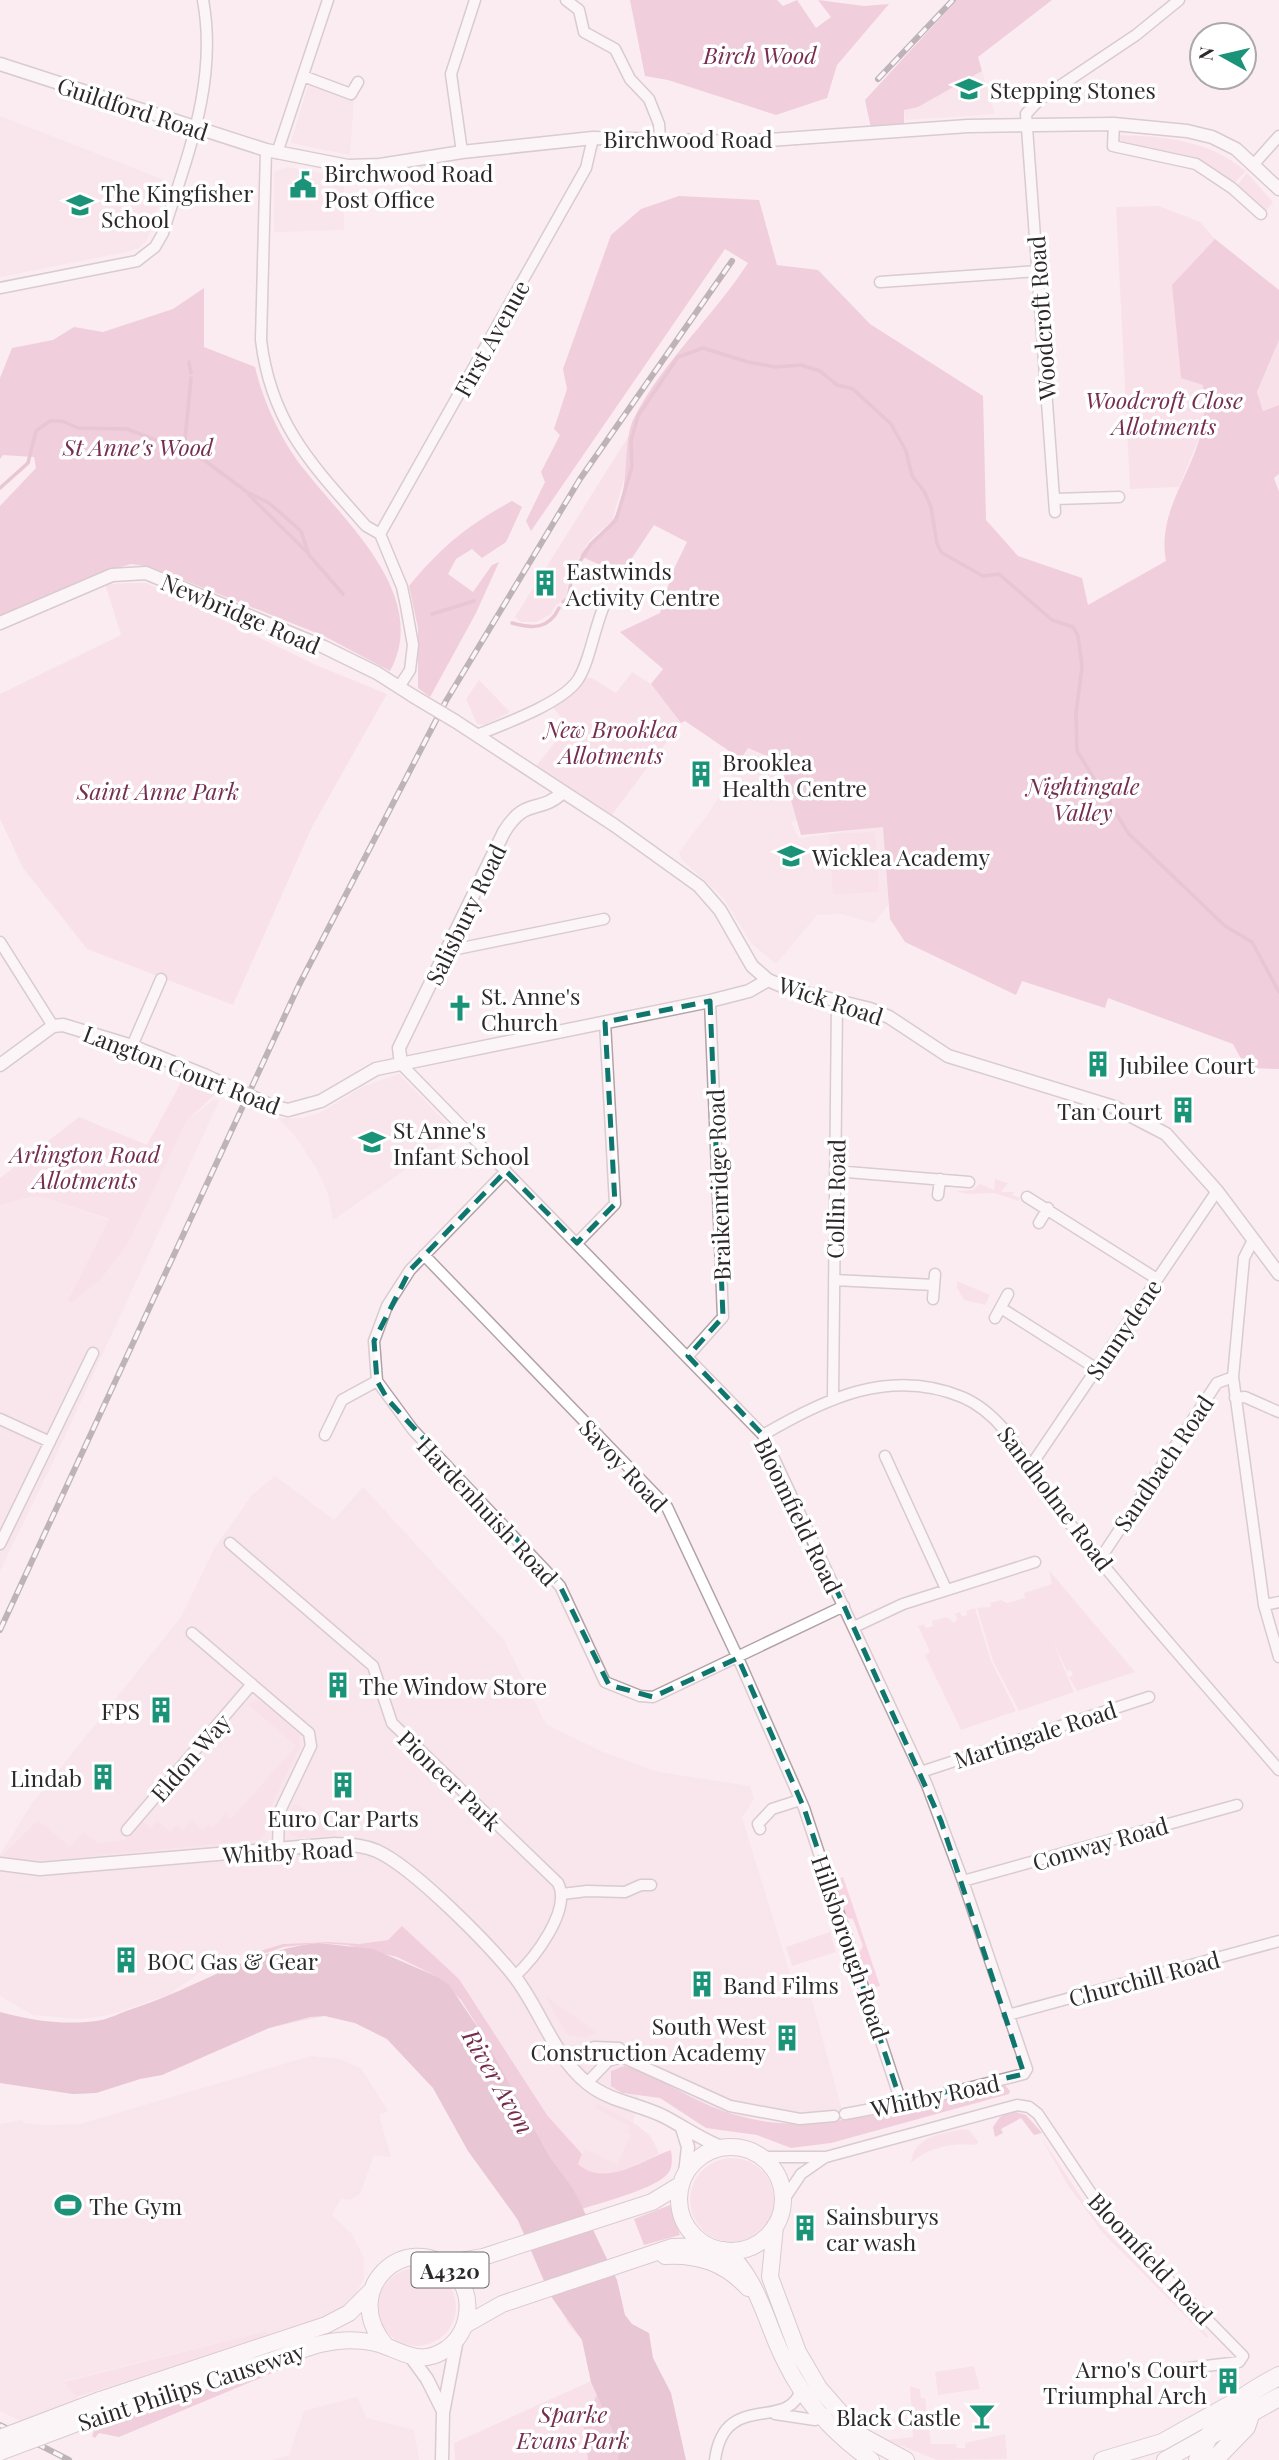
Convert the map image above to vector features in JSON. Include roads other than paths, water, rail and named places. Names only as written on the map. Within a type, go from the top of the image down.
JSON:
[{"type":"highway","points":[[1205,2451],[1220,2417],[1232,2402],[1279,2376]]},
{"type":"highway","points":[[1205,2451],[1251,2411],[1279,2396]]},
{"type":"main road","points":[[722,2147],[743,2148],[762,2157],[774,2169],[781,2185],[783,2201],[775,2226],[770,2264],[772,2285],[798,2352],[833,2407],[860,2435],[906,2460]]},
{"type":"main road","name":"A4320","points":[[443,2264],[483,2257],[670,2194],[707,2152],[722,2147]]},
{"type":"main road","points":[[683,2179],[679,2203],[683,2220],[693,2235],[716,2248],[746,2273],[786,2364],[821,2419],[871,2460]]},
{"type":"main road","name":"A4320","points":[[386,2346],[411,2357],[428,2357],[445,2350],[461,2332],[502,2304],[685,2244],[744,2249],[762,2241],[775,2226]]},
{"type":"main road","points":[[652,2256],[680,2255],[710,2261],[734,2274],[758,2300]]},
{"type":"main road","name":"A4320","points":[[371,2291],[383,2272],[404,2260],[426,2258],[443,2264],[462,2284],[468,2311],[461,2332]]},
{"type":"main road","points":[[371,2291],[370,2320],[386,2346]]},
{"type":"main road","name":"Saint Philips Causeway","points":[[0,2452],[102,2407],[327,2325],[349,2314],[371,2291]]},
{"type":"main road","name":"Saint Philips Causeway","points":[[0,2438],[322,2344],[338,2341],[386,2346]]},
{"type":"main road","points":[[1161,2442],[1232,2402]]},
{"type":"main road","points":[[1102,2460],[1187,2437],[1205,2451]]},
{"type":"main road","points":[[1165,2460],[1205,2451]]},
{"type":"street","points":[[0,288],[116,266],[147,254],[163,233],[196,129],[208,68],[203,0]]},
{"type":"street","points":[[328,0],[303,76],[271,151],[261,340],[265,369],[292,438],[366,526],[380,534],[402,587],[413,645],[410,670],[400,687]]},
{"type":"street","points":[[462,152],[451,74],[475,0]]},
{"type":"street","points":[[566,0],[579,9],[584,32],[619,55],[630,79],[652,105],[660,138]]},
{"type":"street","points":[[1027,123],[1027,109],[1136,36],[1179,0]]},
{"type":"street","name":"Guildford Road","points":[[0,64],[271,151]]},
{"type":"street","points":[[303,76],[351,94],[358,82]]},
{"type":"street","name":"Birchwood Road","points":[[271,151],[351,166],[380,166],[462,152],[593,138],[740,142],[1027,123],[1114,124],[1187,131],[1212,137],[1236,149],[1279,188]]},
{"type":"street","name":"Woodcroft Road","points":[[1027,123],[1055,512]]},
{"type":"street","points":[[1114,124],[1112,146],[1196,164],[1231,188],[1261,214]]},
{"type":"street","points":[[1254,164],[1279,136]]},
{"type":"street","name":"First Avenue","points":[[380,534],[586,168],[593,138]]},
{"type":"street","points":[[880,282],[1038,271]]},
{"type":"street","points":[[1055,499],[1119,497]]},
{"type":"street","name":"Newbridge Road","points":[[0,624],[112,575],[146,573],[324,647],[400,687]]},
{"type":"street","points":[[477,735],[563,694],[578,680],[598,616],[607,599]]},
{"type":"street","name":"Wick Road","points":[[400,687],[563,792],[699,886],[720,910],[752,966],[768,980],[789,989],[889,1017],[948,1056],[1085,1097],[1142,1120],[1166,1134],[1217,1192],[1279,1274]]},
{"type":"street","name":"Salisbury Road","points":[[401,1064],[399,1048],[514,816],[527,807],[553,801],[563,792]]},
{"type":"street","points":[[447,951],[604,919]]},
{"type":"street","name":"Langton Court Road","points":[[0,942],[53,1026],[63,1025],[132,1046],[204,1075],[272,1107],[289,1110],[321,1101],[360,1076],[401,1064],[710,1000],[749,991],[768,980]]},
{"type":"street","points":[[132,1046],[160,979]]},
{"type":"street","name":"Braikenridge Road","points":[[688,1356],[723,1317],[710,1000]]},
{"type":"street","name":"Collin Road","points":[[833,1398],[836,1001]]},
{"type":"street","points":[[577,1243],[615,1204],[606,1022]]},
{"type":"street","points":[[0,1065],[53,1026]]},
{"type":"street","name":"Bloomfield Road","points":[[401,1064],[763,1435],[921,1772],[963,1881],[1027,2069],[1024,2074]]},
{"type":"street","points":[[325,1435],[342,1400],[376,1381],[372,1357],[378,1329],[387,1306],[424,1255],[506,1171]]},
{"type":"street","points":[[835,1171],[969,1182]]},
{"type":"street","points":[[938,1195],[940,1180]]},
{"type":"street","name":"Sunnydene","points":[[1030,1467],[1217,1192]]},
{"type":"street","points":[[1027,1197],[1157,1279]]},
{"type":"street","points":[[1039,1223],[1048,1209]]},
{"type":"street","points":[[1252,1241],[1244,1258],[1233,1377],[1264,1605],[1279,1657]]},
{"type":"street","name":"Savoy Road","points":[[424,1255],[667,1507],[799,1796]]},
{"type":"street","points":[[834,1280],[934,1280],[933,1299]]},
{"type":"street","points":[[1008,1294],[998,1313],[1097,1369]]},
{"type":"street","points":[[0,1543],[93,1353]]},
{"type":"street","name":"Sandbach Road","points":[[1100,1559],[1217,1383],[1233,1377]]},
{"type":"street","name":"Hardenhuish Road","points":[[376,1381],[413,1430],[560,1586],[609,1685],[640,1696],[653,1697],[844,1606]]},
{"type":"street","name":"Sandholme Road","points":[[763,1435],[833,1398],[860,1388],[897,1385],[929,1387],[964,1398],[997,1420],[1063,1515],[1279,1770]]},
{"type":"street","points":[[1235,1398],[1245,1397],[1279,1412]]},
{"type":"street","points":[[0,1419],[50,1442]]},
{"type":"street","points":[[885,1456],[946,1590]]},
{"type":"street","name":"Pioneer Park","points":[[230,1543],[373,1666],[392,1723],[558,1883],[562,1894]]},
{"type":"street","points":[[854,1627],[946,1590],[1035,1562]]},
{"type":"street","points":[[1264,1605],[1279,1602]]},
{"type":"street","points":[[192,1633],[309,1733],[311,1746],[279,1813],[278,1849]]},
{"type":"street","name":"Eldon Way","points":[[127,1830],[253,1684]]},
{"type":"street","name":"Martingale Road","points":[[921,1772],[1149,1697]]},
{"type":"street","points":[[760,1829],[758,1824],[762,1816],[799,1796]]},
{"type":"street","name":"Hillsborough Road","points":[[799,1796],[901,2102]]},
{"type":"street","name":"Conway Road","points":[[963,1881],[1237,1805]]},
{"type":"street","name":"Whitby Road","points":[[0,1864],[40,1869],[335,1844],[355,1845],[379,1852],[461,1920],[514,1977],[565,2059],[587,2083],[620,2101],[664,2116],[681,2128],[722,2147]]},
{"type":"street","points":[[514,1977],[538,1951],[561,1904],[562,1894],[587,1891],[625,1892],[637,1885],[651,1885]]},
{"type":"street","name":"Churchill Road","points":[[1008,2015],[1279,1941]]},
{"type":"street","name":"Whitby Road","points":[[565,2059],[598,2046],[619,2048],[630,2060],[730,2106],[800,2119],[839,2115],[1024,2074]]},
{"type":"street","points":[[587,2083],[610,2059],[619,2057],[630,2060]]},
{"type":"street","name":"Bloomfield Road","points":[[826,2157],[1017,2105],[1029,2107],[1042,2121],[1107,2217],[1243,2356],[1239,2362],[1181,2369]]},
{"type":"street","points":[[681,2128],[688,2147],[683,2179]]},
{"type":"street","points":[[762,2157],[826,2157]]},
{"type":"street","points":[[783,2201],[801,2174],[826,2157]]},
{"type":"street","points":[[442,2460],[443,2413],[461,2332]]},
{"type":"street","points":[[411,2357],[427,2379],[443,2413]]},
{"type":"street","points":[[715,2460],[717,2445],[727,2429],[741,2416],[787,2409],[795,2403],[801,2389]]},
{"type":"street","points":[[768,2412],[821,2419],[833,2407]]},
{"type":"water","name":"River Avon","points":[[319,1943],[373,1949],[438,1977],[449,1985],[483,2035],[550,2157],[573,2188],[617,2280],[625,2315],[632,2324],[649,2333],[653,2358],[671,2393],[686,2460],[618,2460],[619,2445],[591,2382],[582,2340],[550,2295],[518,2220],[468,2151],[433,2088],[387,2039],[355,2023],[325,2016],[310,2017],[269,2028],[162,2075],[96,2093],[73,2094],[0,2083],[0,2012],[51,2022],[102,2020],[246,1961],[294,1947]]},
{"type":"waterway","points":[[563,602],[568,598],[573,572],[591,544],[616,520],[632,467],[631,441],[638,416],[678,357],[703,348],[748,362],[776,367],[801,365],[820,371],[837,385],[853,389],[891,424],[906,451],[912,476],[924,491],[931,507],[937,544],[942,553],[983,576],[999,574],[1052,620],[1073,627],[1078,636],[1082,667],[1076,713],[1077,751],[1129,834],[1225,926],[1252,942],[1279,992]]},
{"type":"waterway","points":[[189,362],[191,373]]},
{"type":"waterway","points":[[175,447],[185,440],[191,378]]},
{"type":"waterway","points":[[0,488],[28,463],[36,431],[50,421],[62,421],[78,428],[127,429],[200,457],[247,492],[269,503],[301,531],[309,555],[343,594]]},
{"type":"waterway","points":[[249,495],[308,553]]},
{"type":"waterway","points":[[432,614],[474,601]]},
{"type":"waterway","points":[[512,623],[540,626],[550,620],[559,608]]},
{"type":"railway","points":[[878,79],[953,0]]},
{"type":"railway","points":[[0,1630],[299,985],[446,701],[580,479],[732,261]]},
{"type":"railway","points":[[0,2425],[69,2460]]},
{"type":"place","name":"Stepping Stones","points":[[969,89]]},
{"type":"place","name":"Birchwood Road Post Office","points":[[303,185]]},
{"type":"place","name":"The Kingfisher School","points":[[80,205]]},
{"type":"place","name":"Eastwinds Activity Centre","points":[[545,583]]},
{"type":"place","name":"Brooklea Health Centre","points":[[701,774]]},
{"type":"place","name":"Wicklea Academy","points":[[791,856]]},
{"type":"place","name":"St. Anne's Church","points":[[460,1008]]},
{"type":"place","name":"Jubilee Court","points":[[1098,1064]]},
{"type":"place","name":"Tan Court","points":[[1183,1110]]},
{"type":"place","name":"St Anne's Infant School","points":[[372,1142]]},
{"type":"place","name":"The Window Store","points":[[338,1685]]},
{"type":"place","name":"FPS","points":[[161,1710]]},
{"type":"place","name":"Lindab","points":[[103,1777]]},
{"type":"place","name":"Euro Car Parts","points":[[343,1785]]},
{"type":"place","name":"BOC Gas & Gear","points":[[126,1960]]},
{"type":"place","name":"Band Films","points":[[702,1984]]},
{"type":"place","name":"South West Construction Academy","points":[[787,2038]]},
{"type":"place","name":"The Gym","points":[[68,2205]]},
{"type":"place","name":"Sainsburys car wash","points":[[805,2228]]},
{"type":"place","name":"Arno's Court Triumphal Arch","points":[[1228,2381]]},
{"type":"place","name":"Black Castle","points":[[982,2416]]},
{"type":"park label","name":"Birch Wood","points":[[760,54]]},
{"type":"park label","name":"Woodcroft Close Allotments","points":[[1164,412]]},
{"type":"park label","name":"St Anne's Wood","points":[[138,446]]},
{"type":"park label","name":"New Brooklea Allotments","points":[[611,741]]},
{"type":"park label","name":"Saint Anne Park","points":[[158,790]]},
{"type":"park label","name":"Nightingale Valley","points":[[1083,798]]},
{"type":"park label","name":"Arlington Road Allotments","points":[[85,1166]]},
{"type":"park label","name":"Sparke Evans Park","points":[[573,2426]]}]
